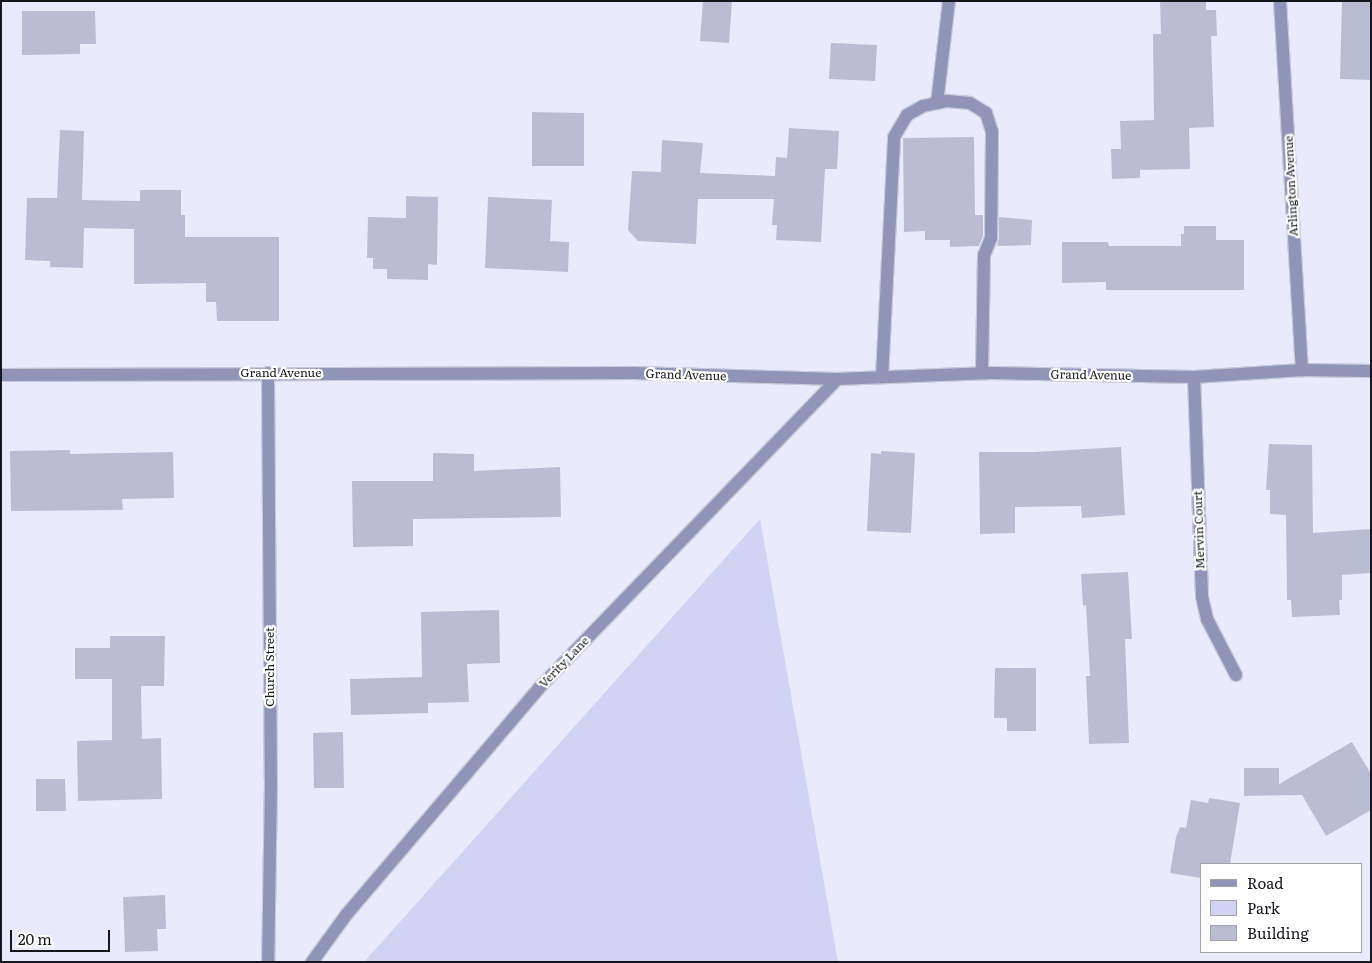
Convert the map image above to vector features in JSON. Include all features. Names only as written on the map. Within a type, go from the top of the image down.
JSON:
[{"type":"street","points":[[937,103],[949,1]]},
{"type":"street","name":"Arlington Avenue","points":[[1280,1],[1302,370]]},
{"type":"street","points":[[882,377],[894,137],[907,115],[923,106],[947,101],[970,103],[986,113],[992,132],[990,238],[984,255],[982,373]]},
{"type":"street","name":"Grand Avenue","points":[[1,375],[633,373],[837,379],[982,373],[1194,377],[1302,370],[1371,371]]},
{"type":"street","name":"Church Street","points":[[268,373],[271,781],[268,962]]},
{"type":"street","name":"Mervin Court","points":[[1194,377],[1202,597],[1207,620],[1236,675]]},
{"type":"street","name":"Verity Lane","points":[[312,962],[346,915],[539,688],[837,379]]},
{"type":"green space","points":[[760,519],[838,962],[364,962]]},
{"type":"building","points":[[703,1],[732,1],[729,43],[700,41]]},
{"type":"building","points":[[1160,1],[1206,1],[1206,10],[1216,10],[1217,36],[1211,36],[1214,127],[1189,128],[1190,169],[1140,170],[1140,178],[1112,179],[1111,149],[1121,149],[1120,121],[1154,120],[1153,34],[1161,34]]},
{"type":"building","points":[[1342,1],[1371,1],[1371,80],[1340,79]]},
{"type":"building","points":[[22,11],[95,11],[96,44],[80,44],[80,54],[22,55]]},
{"type":"building","points":[[831,43],[877,45],[875,81],[829,79]]},
{"type":"building","points":[[532,112],[584,113],[584,166],[532,166]]},
{"type":"building","points":[[789,128],[839,131],[837,169],[825,169],[821,242],[776,240],[777,225],[772,225],[774,199],[698,199],[696,244],[638,241],[628,230],[632,171],[661,172],[662,140],[703,143],[700,173],[775,176],[776,157],[787,158]]},
{"type":"building","points":[[60,130],[84,131],[82,200],[140,201],[140,190],[181,190],[181,215],[185,215],[185,237],[279,237],[279,321],[217,321],[216,302],[206,302],[206,283],[134,284],[134,229],[84,228],[83,268],[50,267],[50,261],[25,260],[27,198],[57,198]]},
{"type":"building","points":[[974,137],[975,215],[983,215],[983,236],[979,246],[950,247],[950,240],[925,240],[925,231],[904,232],[903,138]]},
{"type":"building","points":[[406,196],[438,197],[437,265],[428,264],[428,280],[387,279],[387,269],[373,269],[373,258],[367,258],[368,217],[406,218]]},
{"type":"building","points":[[488,197],[552,200],[550,241],[569,242],[568,272],[485,268]]},
{"type":"building","points":[[999,217],[1032,220],[1031,245],[997,246]]},
{"type":"building","points":[[1184,226],[1216,226],[1216,240],[1244,240],[1244,290],[1106,290],[1106,282],[1062,283],[1062,242],[1108,242],[1109,246],[1181,246],[1181,234],[1184,234]]},
{"type":"building","points":[[1269,444],[1312,445],[1313,533],[1371,529],[1371,573],[1342,575],[1342,600],[1339,600],[1340,615],[1292,617],[1291,600],[1287,600],[1286,515],[1270,514],[1270,490],[1266,490]]},
{"type":"building","points":[[1121,447],[1125,515],[1082,518],[1081,506],[1015,507],[1015,533],[980,534],[979,452],[1035,452]]},
{"type":"building","points":[[70,450],[70,454],[173,452],[174,498],[122,499],[123,510],[11,511],[10,451]]},
{"type":"building","points":[[881,451],[915,453],[911,533],[867,531],[871,453],[881,454]]},
{"type":"building","points":[[433,453],[474,454],[474,471],[560,467],[561,517],[413,519],[413,546],[353,547],[352,481],[433,481]]},
{"type":"building","points":[[1128,572],[1132,639],[1125,639],[1129,743],[1089,744],[1086,676],[1090,676],[1086,605],[1083,606],[1081,574]]},
{"type":"building","points":[[499,610],[500,663],[467,664],[469,702],[428,703],[428,713],[351,715],[350,679],[422,677],[421,612]]},
{"type":"building","points":[[110,636],[165,636],[164,686],[141,686],[142,739],[161,738],[162,799],[78,801],[77,741],[112,740],[112,679],[75,679],[75,648],[110,648]]},
{"type":"building","points":[[995,668],[1036,668],[1036,731],[1007,731],[1007,718],[994,718]]},
{"type":"building","points":[[343,732],[344,788],[314,788],[313,733]]},
{"type":"building","points":[[1352,742],[1371,774],[1371,810],[1326,836],[1302,795],[1244,796],[1244,768],[1279,768],[1279,784]]},
{"type":"building","points":[[36,779],[65,779],[66,811],[36,811]]},
{"type":"building","points":[[1209,798],[1240,803],[1230,863],[1200,863],[1200,878],[1170,873],[1176,837],[1180,827],[1186,828],[1191,800],[1208,803]]},
{"type":"building","points":[[165,895],[166,929],[157,929],[158,951],[125,952],[123,897]]}]
